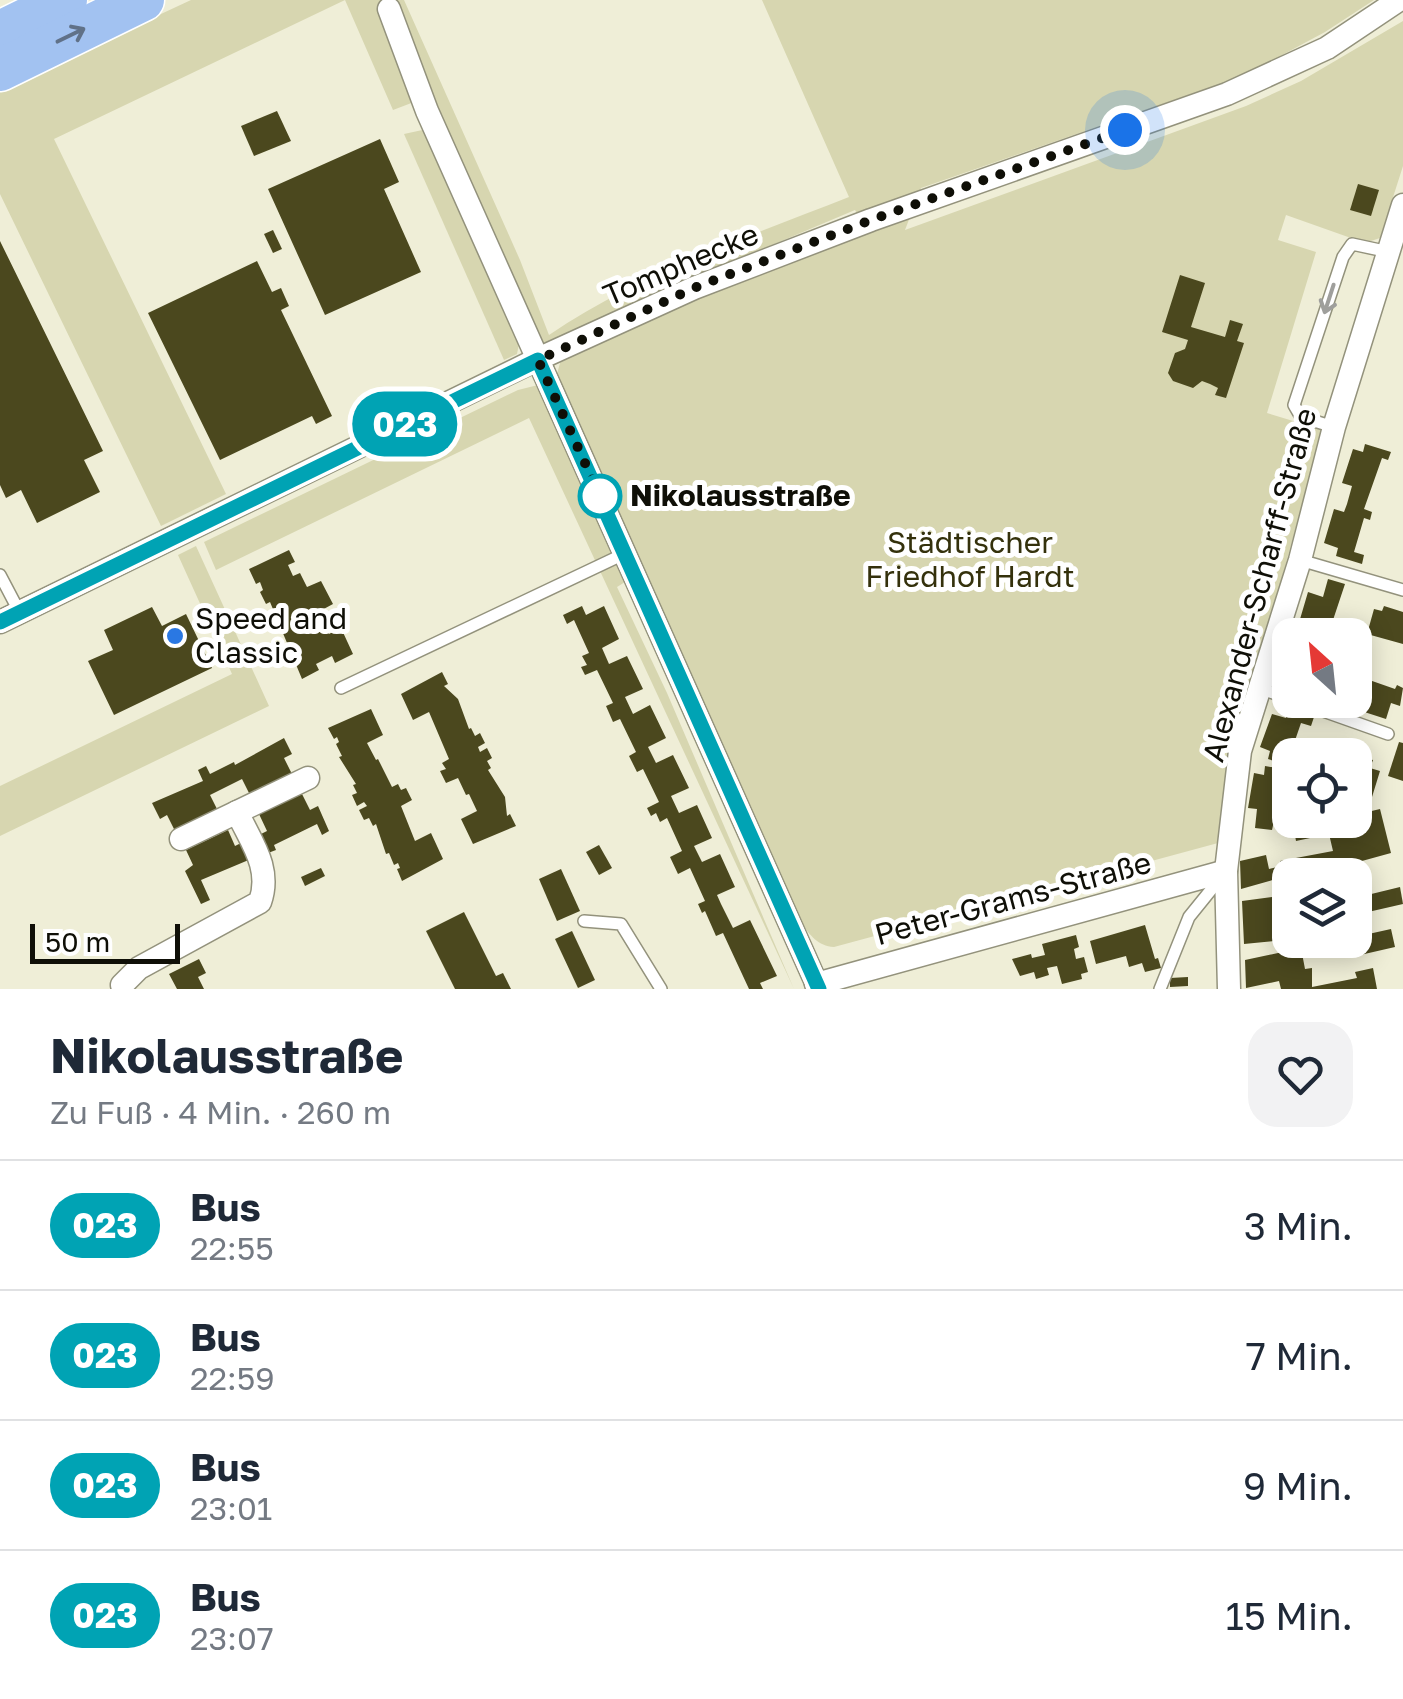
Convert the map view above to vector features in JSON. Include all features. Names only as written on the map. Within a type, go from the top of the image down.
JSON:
[{"type":"highway","points":[[0,14],[30,0]]},
{"type":"highway","points":[[0,32],[66,0]]},
{"type":"highway","points":[[0,70],[143,0]]},
{"type":"street","name":"Tomphecke","points":[[10,617],[694,288],[1277,73],[1327,48],[1399,0]]},
{"type":"street","points":[[388,9],[428,112],[626,553],[812,987]]},
{"type":"street","name":"Alexander-Scharff-Straße","points":[[1229,989],[1226,871],[1240,751],[1262,689],[1334,427],[1403,206]]},
{"type":"street","points":[[182,839],[308,778]]},
{"type":"street","points":[[117,988],[139,968],[260,902],[266,883],[264,869],[237,812]]},
{"type":"street","name":"Peter-Grams-Straße","points":[[812,987],[1226,871]]},
{"type":"lane","points":[[1334,427],[1301,418],[1294,405],[1344,257],[1352,244],[1389,252]]},
{"type":"lane","points":[[341,688],[626,553]]},
{"type":"lane","points":[[1300,560],[1403,590]]},
{"type":"lane","points":[[0,575],[10,617]]},
{"type":"lane","points":[[1262,689],[1272,693]]},
{"type":"lane","points":[[1342,718],[1388,734]]},
{"type":"lane","points":[[1160,989],[1189,916],[1226,871]]},
{"type":"lane","points":[[584,922],[621,924],[661,989]]},
{"type":"green space","points":[[191,0],[345,0],[54,139],[226,494],[161,526],[0,194],[0,89]]},
{"type":"green space","points":[[345,0],[381,0],[419,89],[414,102],[393,110]]},
{"type":"green space","name":"Städtischer Friedhof Hardt","points":[[391,0],[404,0],[520,260],[549,335],[657,275],[849,197],[762,0],[1374,0],[1325,32],[1243,76],[921,188],[905,230],[1246,106],[1301,81],[1403,21],[1403,166],[1380,238],[1365,243],[1286,215],[1278,240],[1316,252],[1267,413],[1323,430],[1230,764],[1218,843],[834,947],[811,936],[801,923],[556,377],[561,360],[712,292],[868,231],[855,210],[642,300],[553,343],[542,342],[534,335]]},
{"type":"green space","points":[[427,129],[519,344],[517,354],[504,360],[404,134]]},
{"type":"green space","points":[[538,385],[625,582],[617,587],[667,693],[794,989],[529,418],[216,570],[204,542],[518,390]]},
{"type":"green space","points":[[196,546],[269,706],[0,836],[0,786],[232,674],[178,555]]},
{"type":"building","points":[[277,111],[291,141],[254,156],[241,126]]},
{"type":"building","points":[[380,139],[399,182],[384,189],[421,272],[325,315],[268,189]]},
{"type":"building","points":[[1358,184],[1379,190],[1371,216],[1350,210]]},
{"type":"building","points":[[273,230],[282,249],[273,253],[264,234]]},
{"type":"building","points":[[0,241],[103,451],[84,460],[100,492],[37,523],[21,490],[6,498],[0,485]]},
{"type":"building","points":[[257,261],[272,292],[281,288],[289,306],[281,310],[332,416],[316,424],[312,416],[220,460],[148,313]]},
{"type":"building","points":[[1180,275],[1205,283],[1191,327],[1225,337],[1230,320],[1243,324],[1237,341],[1244,343],[1226,398],[1215,395],[1218,388],[1210,384],[1202,381],[1193,388],[1173,381],[1168,373],[1175,353],[1185,349],[1188,340],[1162,332]]},
{"type":"building","points":[[1365,444],[1391,452],[1388,460],[1382,458],[1364,509],[1372,512],[1370,520],[1364,518],[1354,552],[1364,555],[1362,564],[1336,556],[1338,548],[1324,543],[1334,509],[1344,512],[1347,504],[1352,486],[1342,483],[1353,449],[1363,452]]},
{"type":"building","points":[[289,550],[295,562],[288,565],[293,576],[300,573],[307,587],[321,581],[333,604],[320,611],[329,634],[341,628],[353,654],[335,663],[332,656],[316,664],[319,670],[302,679],[270,602],[266,604],[260,582],[256,584],[249,569]]},
{"type":"building","points":[[1328,579],[1345,584],[1334,618],[1300,618],[1308,592],[1323,597]]},
{"type":"building","points":[[582,606],[586,615],[604,606],[619,639],[602,648],[609,664],[627,656],[643,689],[625,697],[633,714],[650,705],[666,738],[648,747],[656,763],[673,755],[689,788],[671,796],[679,813],[697,805],[712,838],[694,846],[702,862],[720,854],[735,887],[717,895],[721,904],[733,928],[750,920],[777,976],[760,983],[763,989],[749,989],[723,933],[716,936],[705,911],[702,913],[698,904],[705,901],[690,868],[678,874],[670,857],[682,851],[667,818],[660,822],[656,813],[651,816],[647,808],[659,802],[643,769],[637,772],[629,756],[636,752],[620,719],[613,722],[606,706],[613,703],[597,670],[585,675],[581,667],[587,665],[582,656],[589,653],[574,620],[567,624],[563,615]]},
{"type":"building","points":[[1384,606],[1403,612],[1403,644],[1372,635],[1374,609],[1382,611]]},
{"type":"building","points":[[152,607],[162,626],[186,614],[212,668],[114,715],[88,661],[113,650],[104,630]]},
{"type":"building","points":[[442,672],[448,684],[444,686],[458,699],[469,729],[475,736],[480,733],[485,743],[478,747],[480,752],[487,748],[492,758],[487,761],[491,768],[488,770],[505,797],[507,816],[510,814],[516,826],[473,844],[461,819],[477,811],[469,794],[466,795],[458,778],[446,783],[440,771],[446,769],[442,763],[449,759],[429,712],[413,720],[401,694]]},
{"type":"building","points":[[1372,681],[1403,688],[1400,706],[1391,703],[1386,719],[1372,714]]},
{"type":"building","points":[[371,709],[383,735],[367,743],[392,787],[398,784],[401,790],[406,788],[412,800],[401,806],[415,841],[431,833],[443,859],[402,881],[398,863],[394,865],[389,853],[386,854],[376,824],[373,826],[369,818],[364,820],[359,810],[367,806],[364,802],[357,806],[352,795],[357,793],[353,785],[356,784],[339,757],[342,756],[337,737],[334,739],[328,728]]},
{"type":"building","points":[[1272,714],[1272,718],[1314,718],[1311,726],[1301,723],[1296,738],[1272,738],[1272,760],[1268,759],[1270,751],[1260,747]]},
{"type":"building","points":[[284,738],[292,754],[284,758],[292,774],[250,795],[242,779],[210,795],[218,811],[175,831],[167,815],[160,819],[152,803],[203,781],[198,770],[206,766],[210,774],[234,762],[235,765]]},
{"type":"building","points":[[1399,742],[1403,743],[1403,781],[1388,776]]},
{"type":"building","points":[[1265,766],[1272,767],[1272,830],[1255,828],[1257,809],[1248,808],[1254,773],[1264,775]]},
{"type":"building","points":[[1372,769],[1380,771],[1372,797]]},
{"type":"building","points":[[302,794],[310,810],[318,806],[329,831],[322,835],[317,824],[274,845],[276,850],[268,853],[259,835],[267,831],[259,814]]},
{"type":"building","points":[[1380,809],[1391,853],[1372,858],[1296,858],[1333,851],[1330,838],[1372,838],[1372,811]]},
{"type":"building","points":[[228,830],[235,846],[243,842],[251,859],[201,880],[210,900],[201,904],[185,871],[193,865],[186,850]]},
{"type":"building","points":[[599,845],[612,868],[599,875],[586,852]]},
{"type":"building","points":[[1266,855],[1269,869],[1272,868],[1272,880],[1241,889],[1240,861]]},
{"type":"building","points":[[321,868],[325,876],[305,886],[301,877]]},
{"type":"building","points":[[561,869],[580,911],[557,921],[539,879]]},
{"type":"building","points":[[1400,887],[1403,904],[1372,911],[1372,894]]},
{"type":"building","points":[[1272,897],[1272,941],[1244,944],[1242,901]]},
{"type":"building","points":[[464,912],[496,976],[503,973],[511,989],[455,989],[426,931]]},
{"type":"building","points":[[1145,925],[1161,968],[1145,972],[1142,963],[1129,967],[1126,956],[1096,964],[1090,941]]},
{"type":"building","points":[[1391,929],[1395,947],[1372,952],[1372,933]]},
{"type":"building","points":[[572,931],[595,980],[578,988],[555,939]]},
{"type":"building","points":[[1076,935],[1076,959],[1084,957],[1088,972],[1081,974],[1082,979],[1062,984],[1057,966],[1047,968],[1049,975],[1036,979],[1034,972],[1020,976],[1012,959],[1045,955],[1042,944]]},
{"type":"building","points":[[1272,954],[1272,958],[1303,958],[1305,969],[1312,968],[1312,987],[1357,978],[1355,972],[1373,968],[1377,989],[1281,989],[1279,981],[1246,988],[1245,960]]},
{"type":"building","points":[[199,959],[206,973],[198,977],[204,989],[177,989],[169,974]]},
{"type":"building","points":[[1188,977],[1188,986],[1170,987],[1170,978]]},
{"type":"bus line","name":"023","points":[[0,622],[538,360],[819,989]]},
{"type":"place","name":"Nikolausstraße","points":[[600,496]]},
{"type":"place","name":"Speed and Classic","points":[[175,636]]},
{"type":"route","points":[[600,496],[538,360],[694,288],[1125,130]]}]
